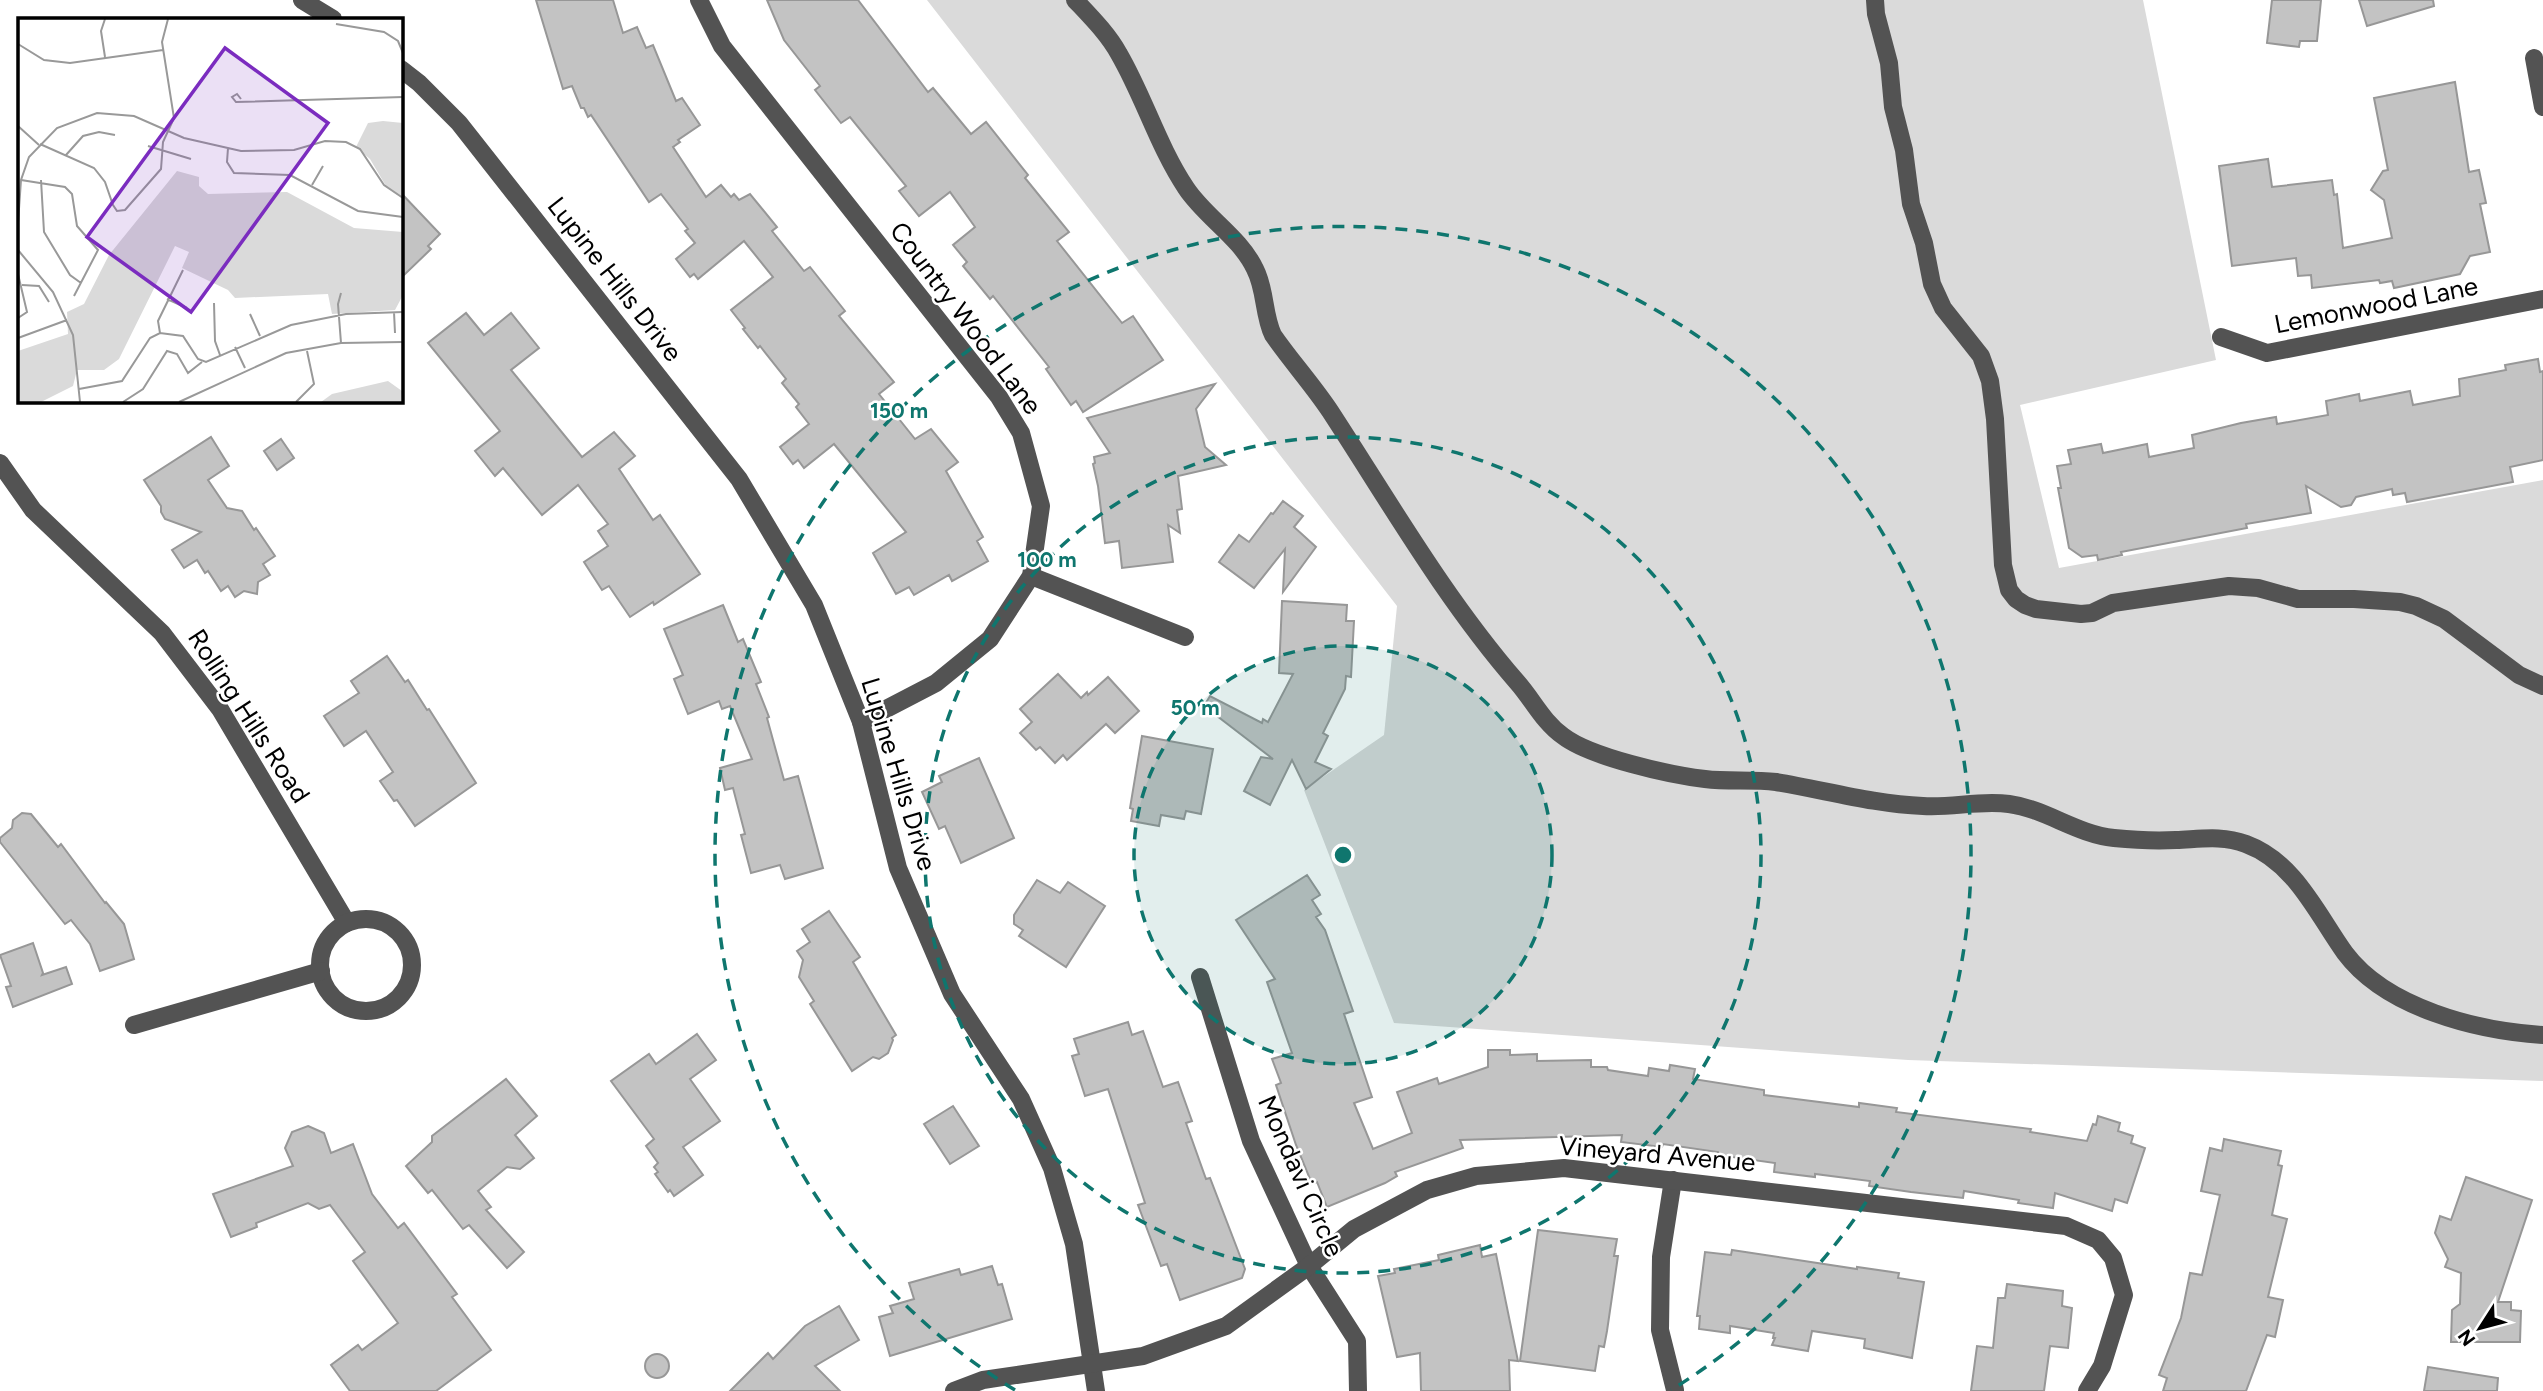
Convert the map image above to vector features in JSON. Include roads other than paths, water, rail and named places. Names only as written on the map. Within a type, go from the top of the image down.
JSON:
[{"type":"street","points":[[302,0],[331,18]]},
{"type":"street","name":"Country Wood Lane","points":[[699,0],[722,46],[999,397],[1021,433],[1041,506],[1031,576],[990,639],[936,683],[861,722]]},
{"type":"street","points":[[1076,0],[1119,53],[1158,138],[1187,189],[1255,267],[1273,335],[1322,398],[1467,620],[1522,687],[1546,722],[1560,735],[1595,753],[1676,775],[1709,780],[1774,782],[1899,805],[1941,807],[1977,803],[2010,804],[2027,808],[2075,829],[2111,838],[2232,839],[2251,846],[2284,869],[2315,907],[2346,954],[2379,986],[2397,997],[2455,1018],[2490,1028],[2543,1035]]},
{"type":"street","points":[[1875,0],[1875,14],[1889,63],[1893,107],[1904,150],[1911,204],[1924,243],[1932,284],[1943,308],[1981,356],[1990,381],[1995,419],[2003,565],[2009,590],[2017,599],[2025,606],[2036,609],[2081,614],[2092,613],[2113,603],[2228,586],[2258,589],[2298,599],[2400,602],[2444,619],[2480,643],[2511,669],[2543,686]]},
{"type":"street","points":[[2534,58],[2543,107]]},
{"type":"street","name":"Lupine Hills Drive","points":[[402,70],[459,123],[739,479],[814,605],[861,722],[898,868],[952,994],[1021,1099],[1052,1168],[1074,1244],[1096,1391]]},
{"type":"street","name":"Lemonwood Lane","points":[[2221,337],[2267,353],[2543,299]]},
{"type":"street","name":"Rolling Hills Road","points":[[0,463],[33,510],[171,644],[219,709],[347,923]]},
{"type":"street","points":[[1031,576],[1185,638]]},
{"type":"street","points":[[364,919],[382,922],[397,931],[408,945],[413,962],[411,979],[402,995],[388,1006],[372,1011],[354,1010],[338,1001],[327,988],[321,971],[321,956],[335,931],[347,923],[364,919]]},
{"type":"street","points":[[134,1025],[321,971]]},
{"type":"street","name":"Mondavi Circle","points":[[1200,976],[1251,1141],[1308,1265],[1357,1341],[1358,1391]]},
{"type":"street","name":"Vineyard Avenue","points":[[954,1391],[983,1380],[1143,1356],[1226,1326],[1354,1229],[1427,1190],[1476,1177],[1564,1168],[2066,1226],[2098,1240],[2113,1258],[2124,1295],[2102,1366],[2087,1391]]},
{"type":"street","points":[[1674,1180],[1661,1257],[1660,1330],[1675,1390]]}]
